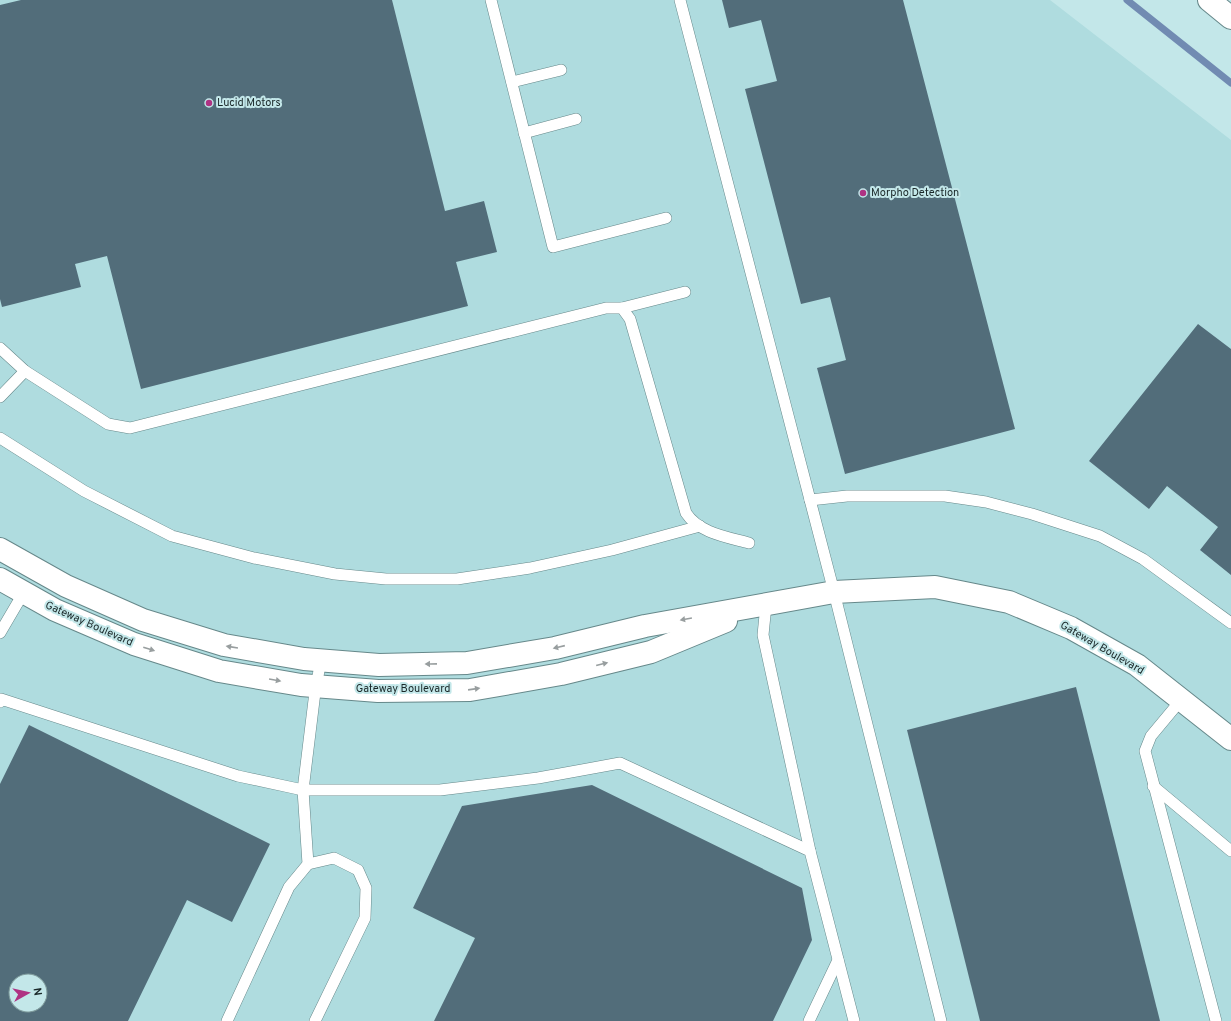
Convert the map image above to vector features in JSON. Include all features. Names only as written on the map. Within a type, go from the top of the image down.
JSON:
[{"type":"main road","points":[[1209,0],[1231,18]]},
{"type":"main road","name":"Gateway Boulevard","points":[[0,549],[66,586],[143,620],[224,645],[320,660],[379,665],[467,664],[555,648],[645,626],[834,592],[935,588],[1008,602],[1071,628],[1137,665],[1231,739]]},
{"type":"main road","name":"Gateway Boulevard","points":[[0,579],[55,610],[134,644],[218,671],[316,686],[378,691],[470,690],[561,674],[652,652],[766,605]]},
{"type":"lane","points":[[491,0],[553,247],[666,218]]},
{"type":"lane","points":[[680,0],[834,592],[941,1021]]},
{"type":"lane","points":[[512,82],[561,70]]},
{"type":"lane","points":[[524,132],[576,119]]},
{"type":"lane","points":[[0,348],[25,370],[108,424],[130,428],[606,308],[622,308],[685,292]]},
{"type":"lane","points":[[622,308],[630,319],[686,513],[691,520],[707,531],[749,543]]},
{"type":"lane","points":[[0,397],[25,370]]},
{"type":"lane","points":[[0,438],[84,491],[172,536],[254,558],[335,574],[386,579],[457,579],[530,568],[612,550],[700,526]]},
{"type":"lane","points":[[810,500],[862,496],[945,496],[986,502],[1032,514],[1100,536],[1143,560],[1231,623]]},
{"type":"lane","points":[[0,633],[24,592]]},
{"type":"lane","points":[[766,605],[762,635],[810,851],[854,1021]]},
{"type":"lane","points":[[308,864],[302,790],[320,660]]},
{"type":"lane","points":[[0,700],[238,776],[302,790],[440,790],[538,778],[620,764],[810,851]]},
{"type":"lane","points":[[1181,700],[1151,736],[1145,751],[1216,1021]]},
{"type":"lane","points":[[1153,786],[1231,851]]},
{"type":"lane","points":[[227,1021],[289,887],[308,864],[334,858],[358,870],[366,888],[365,918],[315,1021]]},
{"type":"lane","points":[[809,1021],[838,960]]},
{"type":"shaded area","points":[[0,0],[1050,0],[1231,140],[1231,1021],[0,1021]]},
{"type":"building","name":"Lucid Motors","points":[[21,0],[392,0],[445,211],[484,201],[497,252],[456,262],[468,306],[141,389],[107,256],[75,264],[81,287],[2,307],[0,299],[0,5]]},
{"type":"building","name":"Morpho Detection","points":[[722,0],[903,0],[1015,429],[845,474],[817,368],[846,360],[830,297],[801,304],[745,89],[777,81],[761,20],[729,28]]},
{"type":"building","points":[[1198,324],[1231,349],[1231,575],[1200,550],[1218,527],[1167,486],[1149,509],[1089,461]]},
{"type":"building","points":[[1076,687],[1160,1021],[980,1021],[907,730]]},
{"type":"building","points":[[29,725],[270,844],[232,922],[187,900],[128,1021],[0,1021],[0,784]]},
{"type":"building","points":[[592,785],[802,888],[812,940],[773,1021],[434,1021],[475,938],[413,908],[462,806]]},
{"type":"waterway","points":[[1127,0],[1231,83]]},
{"type":"place","name":"Lucid Motors","points":[[209,103]]},
{"type":"place","name":"Morpho Detection","points":[[863,193]]}]
